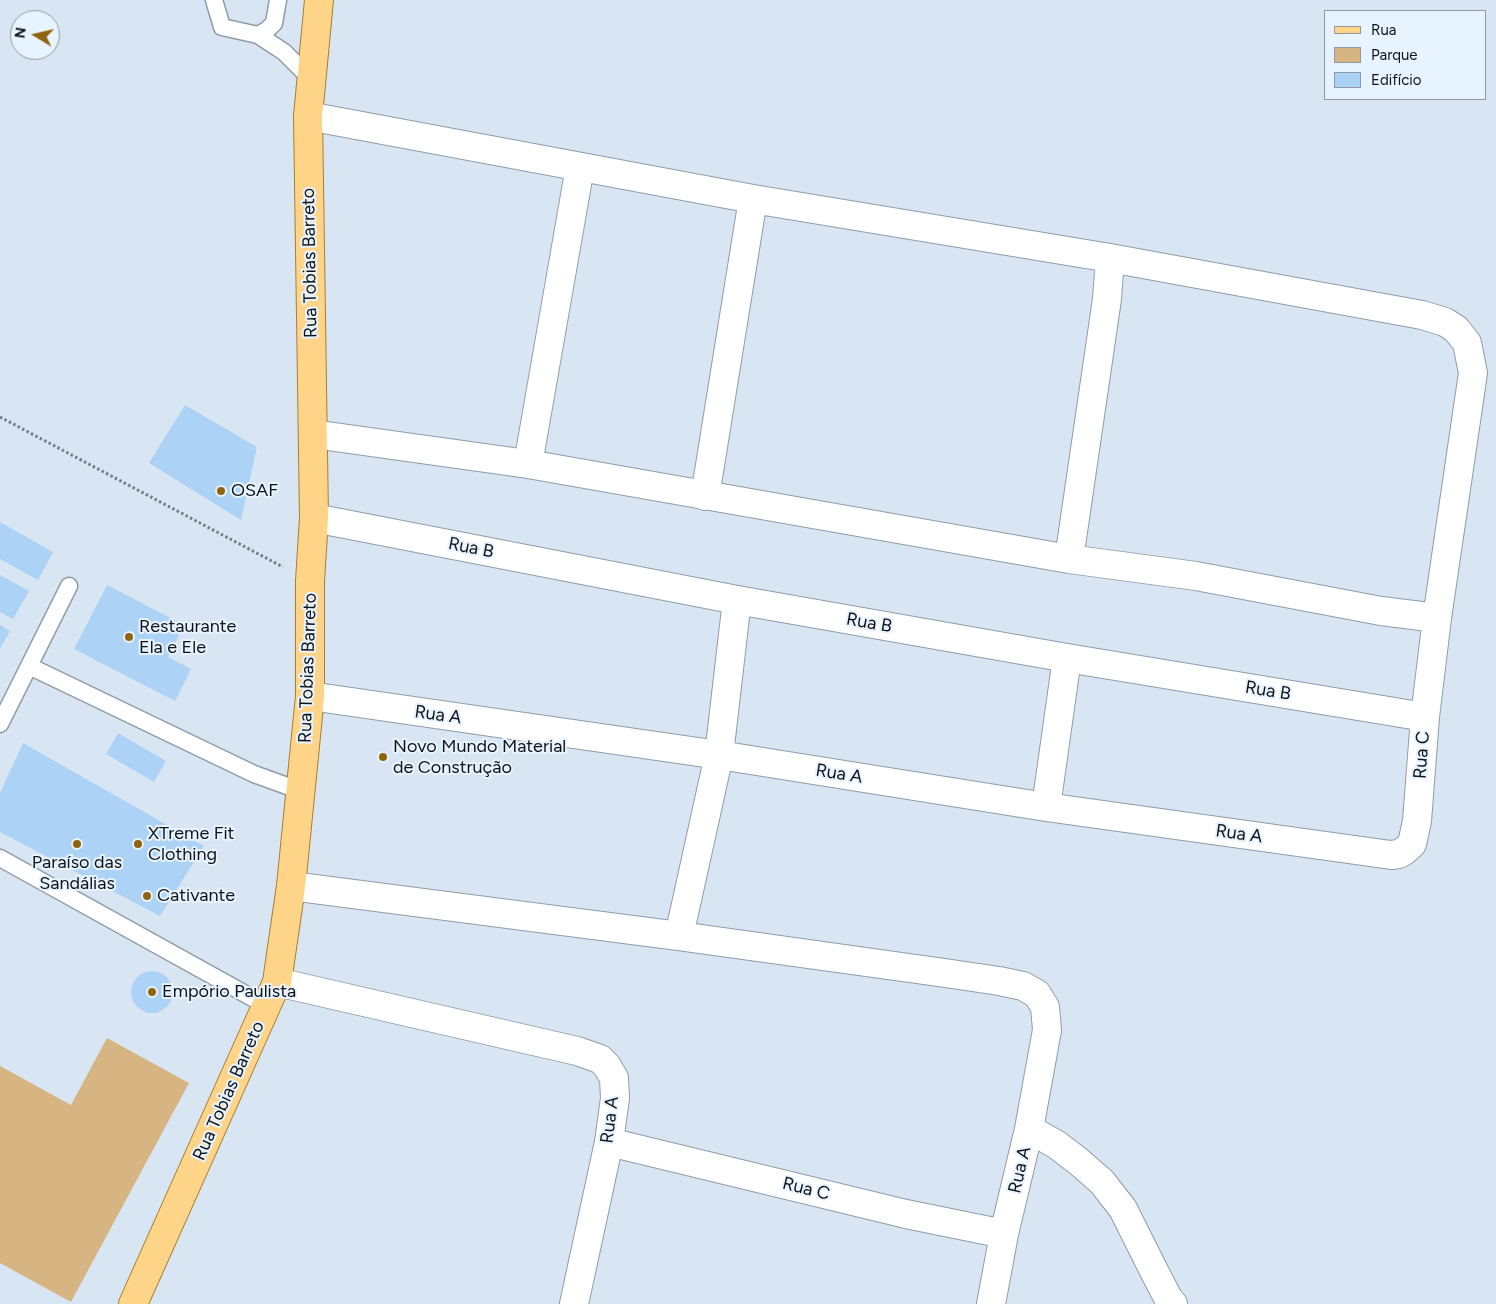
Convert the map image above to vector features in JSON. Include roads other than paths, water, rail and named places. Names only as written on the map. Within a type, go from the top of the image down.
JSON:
[{"type":"main road","name":"Rua Tobias Barreto","points":[[133,1304],[277,982],[291,886],[310,696],[310,581],[314,518],[308,116],[319,0]]},
{"type":"street","name":"Rua C","points":[[308,116],[753,199],[1110,258],[1422,315],[1446,322],[1456,329],[1467,344],[1473,373],[1437,618],[1425,717],[1417,821],[1412,844],[1404,851],[1399,854],[1390,855],[1367,851]]},
{"type":"street","points":[[528,464],[580,167]]},
{"type":"street","points":[[705,496],[753,199]]},
{"type":"street","points":[[1069,559],[1107,300],[1110,258]]},
{"type":"street","points":[[313,434],[528,464],[1069,559],[1196,576],[1381,611],[1437,618]]},
{"type":"street","name":"Rua B","points":[[314,518],[737,600],[1067,658],[1425,717]]},
{"type":"street","points":[[679,936],[719,755],[737,600]]},
{"type":"street","points":[[1046,807],[1067,658]]},
{"type":"street","name":"Rua A","points":[[310,696],[719,755],[1046,807],[1367,851]]},
{"type":"street","name":"Rua A","points":[[291,886],[679,936],[945,973],[1023,986],[1037,994],[1045,1006],[1047,1030],[1029,1129],[1004,1234],[992,1304]]},
{"type":"street","name":"Rua A","points":[[277,982],[577,1051],[600,1059],[607,1066],[614,1078],[615,1098],[609,1142],[574,1304]]},
{"type":"street","points":[[1029,1129],[1057,1145],[1078,1161],[1107,1189],[1123,1209],[1168,1298],[1174,1304]]},
{"type":"street","name":"Rua C","points":[[609,1142],[897,1212],[1004,1234]]},
{"type":"lane","points":[[214,0],[222,27],[258,35],[284,52],[312,79]]},
{"type":"lane","points":[[258,35],[274,23],[278,0]]},
{"type":"lane","points":[[0,724],[69,586]]},
{"type":"lane","points":[[29,666],[254,774],[301,790]]},
{"type":"lane","points":[[0,858],[267,1006]]},
{"type":"place","name":"OSAF","points":[[221,491]]},
{"type":"place","name":"Restaurante Ela e Ele","points":[[129,637]]},
{"type":"place","name":"Novo Mundo Material de Construção","points":[[383,757]]},
{"type":"place","name":"Paraíso das Sandálias","points":[[77,844]]},
{"type":"place","name":"XTreme Fit Clothing","points":[[138,844]]},
{"type":"place","name":"Cativante","points":[[147,896]]},
{"type":"place","name":"Empório Paulista","points":[[152,992]]}]
